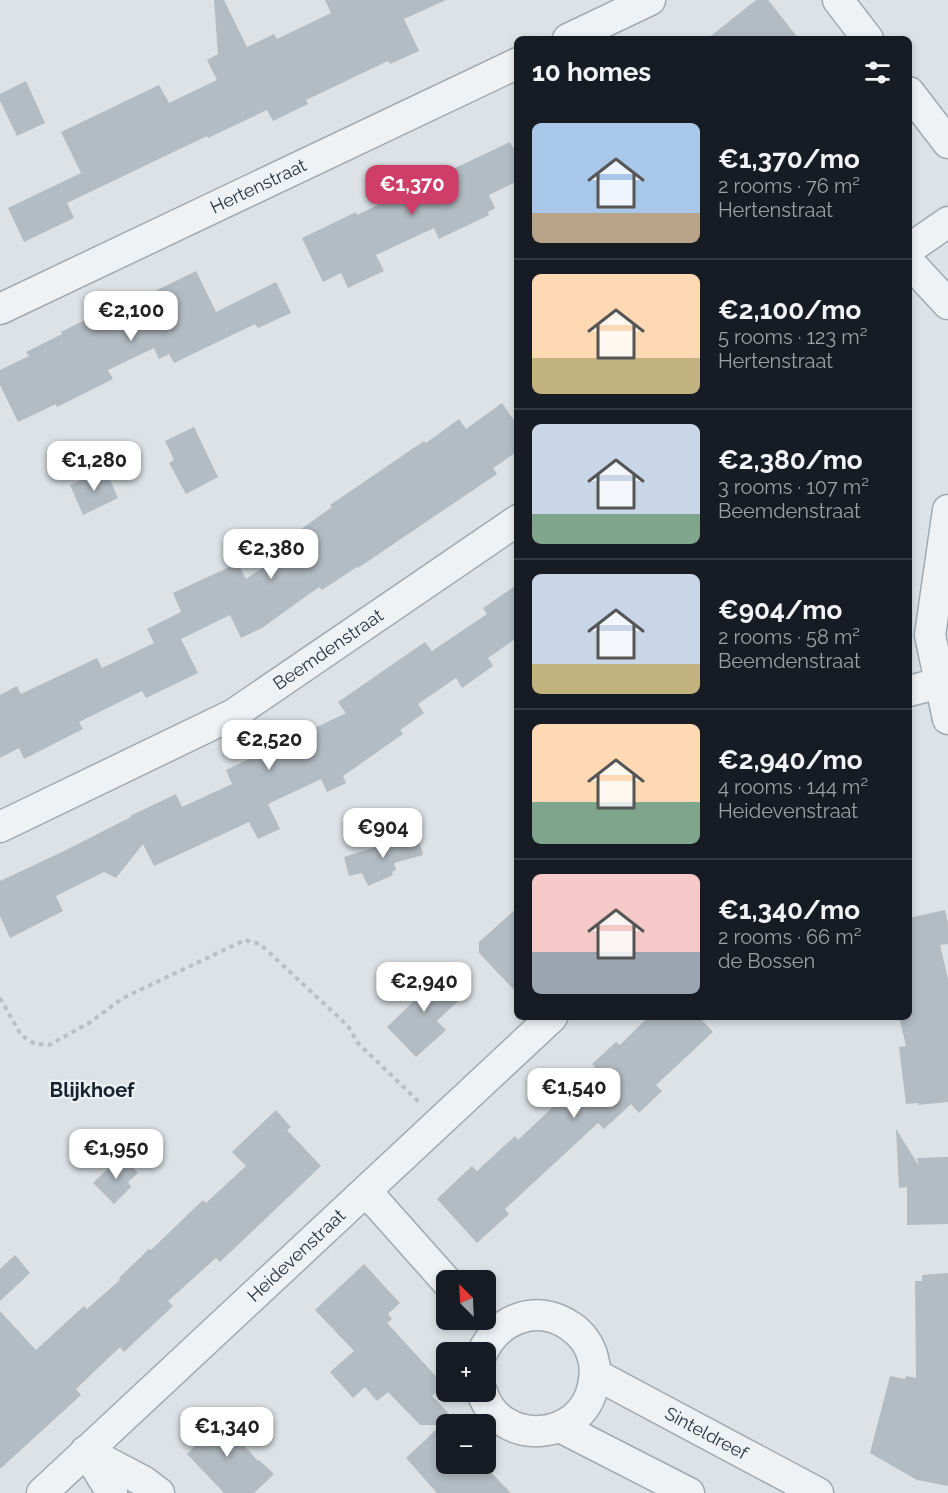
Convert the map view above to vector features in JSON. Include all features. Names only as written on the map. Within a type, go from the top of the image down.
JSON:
[{"type":"street","points":[[574,36],[650,0]]},
{"type":"street","points":[[838,0],[866,36]]},
{"type":"street","name":"Hertenstraat","points":[[0,309],[514,65]]},
{"type":"street","points":[[912,96],[948,143]]},
{"type":"street","points":[[912,247],[948,222]]},
{"type":"street","points":[[912,265],[948,304]]},
{"type":"street","points":[[948,510],[930,636],[948,719]]},
{"type":"street","name":"Beemdenstraat","points":[[0,827],[234,714],[514,523]]},
{"type":"street","points":[[912,690],[940,683]]},
{"type":"street","name":"Heidevenstraat","points":[[42,1493],[549,1020]]},
{"type":"street","points":[[366,1191],[436,1270]]},
{"type":"street","points":[[486,1336],[517,1319],[532,1315],[548,1316],[564,1322],[577,1331],[587,1343],[593,1358],[595,1374],[591,1396],[578,1414],[560,1427],[545,1431],[515,1428],[501,1420],[487,1402]]},
{"type":"street","name":"Sinteldreef","points":[[595,1374],[818,1493]]},
{"type":"street","points":[[560,1427],[689,1493]]},
{"type":"street","points":[[86,1451],[112,1493]]},
{"type":"street","points":[[86,1451],[143,1481],[159,1493]]},
{"type":"path","points":[[0,998],[21,1035],[35,1044],[49,1045],[89,1023],[123,998],[245,940],[260,944],[348,1026],[358,1042],[439,1122]]},
{"type":"building","points":[[214,0],[224,0],[247,47],[274,34],[277,39],[331,13],[325,0],[446,0],[404,19],[419,51],[390,64],[388,61],[306,100],[308,104],[273,121],[267,110],[67,203],[74,218],[24,242],[8,208],[81,173],[61,132],[159,85],[169,103],[217,80],[207,60],[218,54]]},
{"type":"building","points":[[756,0],[768,0],[797,36],[711,36]]},
{"type":"building","points":[[26,81],[45,123],[17,136],[0,101],[0,94]]},
{"type":"building","points":[[510,142],[514,150],[514,183],[489,195],[495,208],[488,212],[489,215],[439,239],[434,228],[376,255],[384,271],[348,288],[341,273],[323,282],[302,238],[410,189],[406,182],[432,170],[436,177]]},
{"type":"building","points":[[196,271],[216,312],[276,282],[291,313],[258,328],[255,324],[174,363],[169,354],[159,359],[154,348],[108,370],[113,379],[57,407],[56,404],[18,422],[0,385],[0,370],[29,356],[26,352],[62,334],[61,332],[91,317],[94,323]]},
{"type":"building","points":[[502,403],[514,420],[514,454],[493,468],[497,474],[358,568],[322,590],[319,587],[262,628],[241,638],[230,615],[181,639],[198,673],[146,698],[142,691],[79,722],[83,729],[24,759],[19,748],[0,758],[0,695],[17,686],[21,694],[97,658],[102,668],[154,643],[147,629],[181,612],[173,593],[238,563],[246,579],[291,548],[286,540],[332,507],[330,505],[459,419],[466,429]]},
{"type":"building","points":[[194,427],[218,477],[186,494],[169,463],[174,460],[165,441]]},
{"type":"building","points":[[105,469],[118,498],[83,515],[70,485]]},
{"type":"building","points":[[514,587],[514,640],[488,658],[493,666],[462,688],[456,678],[418,704],[424,713],[400,730],[403,734],[343,776],[346,783],[327,792],[321,779],[268,804],[280,829],[258,839],[249,822],[154,866],[143,844],[116,878],[104,872],[56,896],[63,911],[10,938],[0,916],[0,881],[176,794],[182,807],[232,784],[226,770],[346,713],[338,702],[425,642],[432,651],[487,614],[483,608]]},
{"type":"building","points":[[417,834],[423,855],[394,863],[396,870],[392,872],[393,875],[368,886],[362,873],[349,876],[344,857]]},
{"type":"building","points":[[945,910],[948,924],[948,944],[940,945],[948,979],[948,1102],[906,1104],[899,1047],[906,1046],[900,1020],[912,1020],[912,917]]},
{"type":"building","points":[[514,911],[514,990],[479,953],[479,942]]},
{"type":"building","points":[[427,965],[459,1000],[437,1021],[446,1030],[416,1057],[387,1027],[419,996],[408,983]]},
{"type":"building","points":[[645,1020],[702,1020],[713,1032],[656,1085],[662,1091],[639,1113],[631,1104],[604,1129],[598,1123],[505,1209],[509,1214],[477,1243],[437,1199],[472,1166],[477,1171],[515,1136],[518,1140],[595,1067],[592,1064],[616,1042],[620,1045]]},
{"type":"building","points":[[276,1110],[291,1127],[287,1130],[321,1166],[220,1262],[216,1258],[168,1301],[173,1306],[124,1352],[120,1347],[76,1389],[81,1395],[0,1469],[0,1311],[36,1350],[84,1306],[87,1309],[203,1200],[206,1203],[246,1166],[232,1152]]},
{"type":"building","points":[[896,1129],[919,1166],[917,1158],[948,1157],[948,1224],[907,1225],[907,1187],[899,1188]]},
{"type":"building","points":[[121,1156],[138,1173],[128,1182],[131,1187],[114,1204],[93,1183]]},
{"type":"building","points":[[15,1255],[30,1273],[0,1301],[0,1269]]},
{"type":"building","points":[[364,1264],[400,1303],[388,1314],[392,1319],[387,1323],[436,1376],[436,1392],[432,1396],[449,1414],[436,1414],[436,1425],[420,1425],[388,1392],[377,1401],[365,1387],[353,1398],[330,1372],[354,1351],[315,1310]]},
{"type":"building","points":[[948,1273],[948,1486],[917,1480],[870,1453],[890,1376],[905,1379],[906,1376],[916,1378],[915,1281],[922,1281],[922,1275]]},
{"type":"building","points":[[212,1411],[258,1461],[274,1474],[254,1493],[224,1493],[187,1454],[198,1443],[189,1433]]},
{"type":"building","points":[[436,1430],[436,1474],[493,1474],[511,1493],[437,1493],[406,1458]]},
{"type":"district","name":"Blijkhoef","points":[[92,1090]]}]
